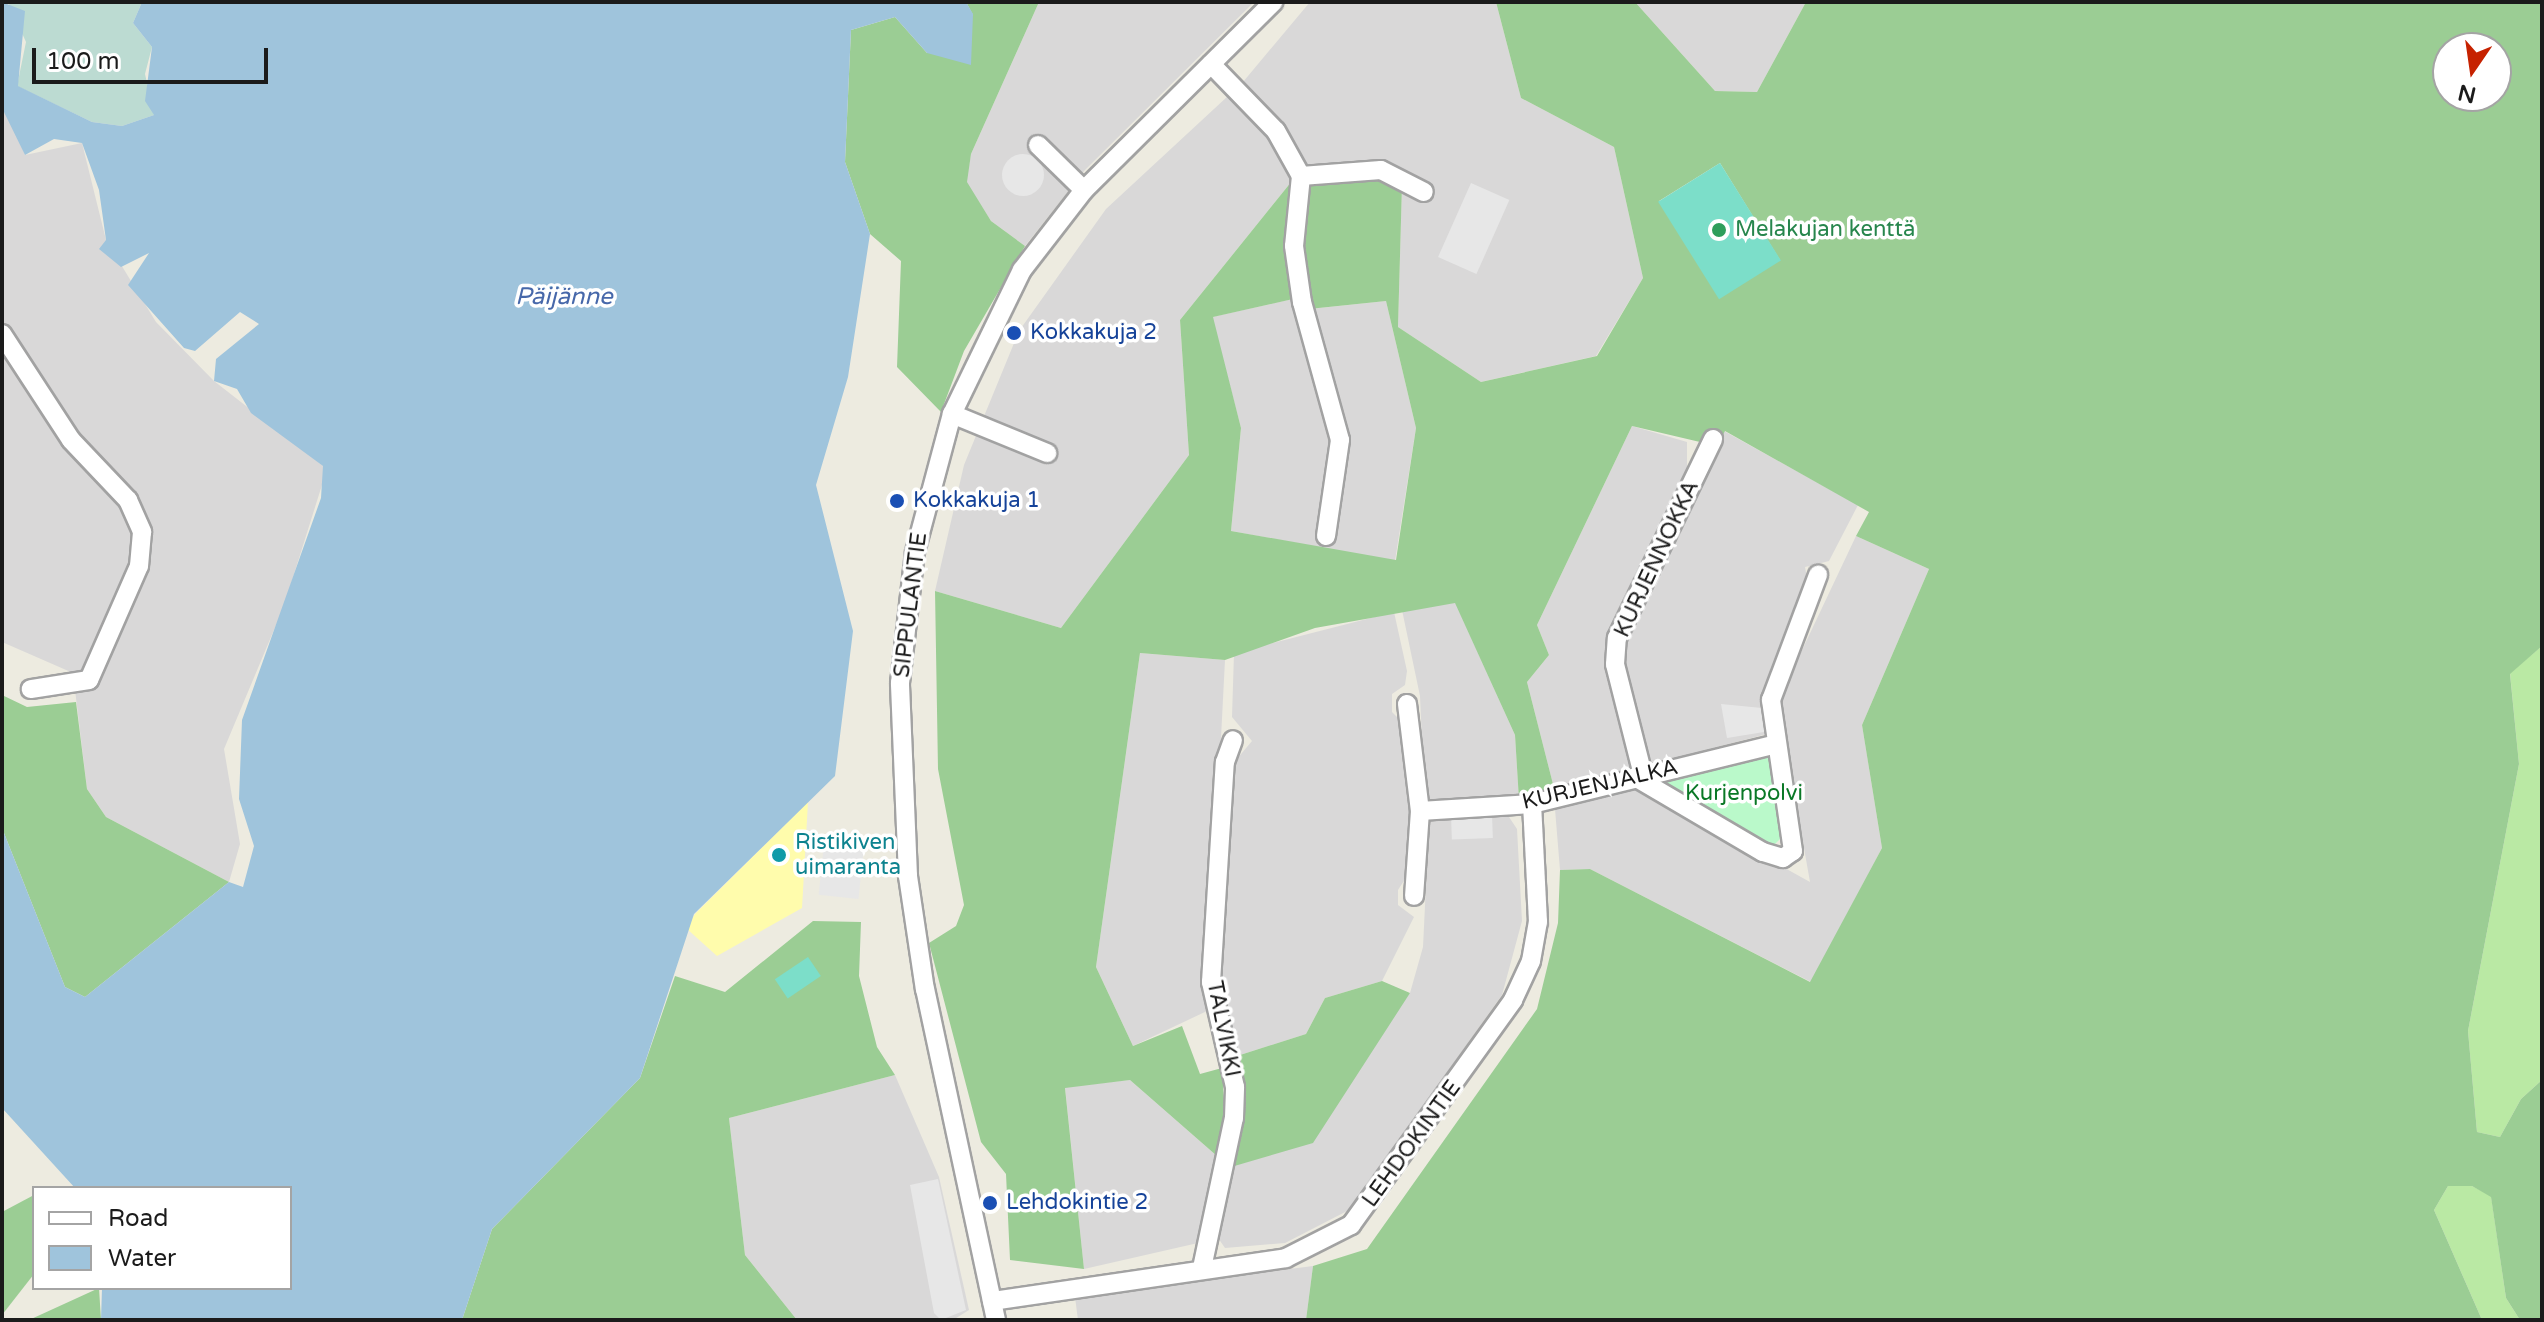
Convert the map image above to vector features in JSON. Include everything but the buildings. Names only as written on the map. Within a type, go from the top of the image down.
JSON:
[{"type":"street","name":"SIPPULANTIE","points":[[994,1311],[925,990],[901,783],[909,594],[952,414],[1007,294],[1084,190],[1273,2]]},
{"type":"street","points":[[1211,64],[1276,131],[1301,176],[1294,246],[1302,302],[1340,440],[1326,536]]},
{"type":"street","points":[[1038,145],[1084,190]]},
{"type":"street","points":[[1301,176],[1381,170],[1424,192]]},
{"type":"street","points":[[2,334],[71,440],[128,500],[142,532],[139,566],[89,680],[31,689]]},
{"type":"street","points":[[952,414],[1047,453]]},
{"type":"street","name":"KURJENNOKKA","points":[[1639,776],[1615,664],[1617,638],[1713,439]]},
{"type":"street","points":[[1639,776],[1783,858],[1793,851],[1795,834],[1777,744],[1775,683],[1819,588],[1818,575]]},
{"type":"street","points":[[1407,704],[1420,811],[1414,896]]},
{"type":"street","name":"TALVIKKI","points":[[1202,1268],[1234,1118],[1235,1087],[1211,982],[1225,762],[1233,740]]},
{"type":"street","name":"KURJENJALKA","points":[[1420,811],[1532,804],[1777,744]]},
{"type":"street","name":"LEHDOKINTIE","points":[[994,1311],[1316,1246],[1337,1238],[1377,1199],[1513,1000],[1531,961],[1538,922],[1532,804]]},
{"type":"shaded area","points":[[8,2],[142,2],[133,23],[152,47],[145,74],[154,115],[122,126],[92,122],[17,86],[26,42]]},
{"type":"shaded area","points":[[1039,2],[1254,2],[1085,170],[1025,246],[991,221],[966,182],[971,154]]},
{"type":"shaded area","points":[[1310,2],[1496,2],[1521,98],[1614,147],[1643,278],[1596,356],[1481,382],[1398,327],[1402,185],[1311,183],[1243,82]]},
{"type":"shaded area","points":[[1635,2],[1806,2],[1757,92],[1715,91]]},
{"type":"shaded area","points":[[1228,96],[1274,140],[1292,181],[1180,320],[1189,455],[1061,628],[935,591],[964,465],[1019,331],[1106,209]]},
{"type":"shaded area","points":[[9,111],[25,155],[82,143],[106,240],[156,322],[214,381],[327,469],[284,606],[224,749],[240,844],[229,882],[106,817],[87,789],[73,673],[2,642],[2,114]]},
{"type":"shaded area","points":[[1023,154],[1038,160],[1044,175],[1038,190],[1023,196],[1008,190],[1002,175],[1008,160]]},
{"type":"shaded area","name":"Melakujan kenttä","points":[[1720,163],[1781,261],[1719,299],[1658,202]]},
{"type":"shaded area","points":[[1471,183],[1509,200],[1476,274],[1438,257]]},
{"type":"shaded area","points":[[1293,299],[1310,309],[1386,301],[1416,428],[1395,561],[1231,531],[1241,428],[1212,317]]},
{"type":"shaded area","points":[[1632,426],[1687,442],[1687,472],[1612,634],[1630,768],[1555,792],[1527,682],[1549,655],[1537,625]]},
{"type":"shaded area","points":[[1724,431],[1858,505],[1829,561],[1805,567],[1809,589],[1767,734],[1652,764],[1621,665],[1624,638]]},
{"type":"shaded area","points":[[1856,536],[1929,569],[1862,725],[1882,848],[1811,982],[1590,869],[1560,870],[1555,809],[1638,787],[1810,882],[1778,701]]},
{"type":"shaded area","points":[[1455,602],[1515,735],[1519,800],[1444,805],[1430,800],[1424,787],[1420,696],[1402,610]]},
{"type":"shaded area","points":[[1394,612],[1407,671],[1405,685],[1392,694],[1392,712],[1407,727],[1414,865],[1398,890],[1398,905],[1414,917],[1382,981],[1325,998],[1306,1034],[1237,1056],[1219,981],[1231,766],[1252,741],[1232,717],[1234,653]]},
{"type":"shaded area","points":[[1140,653],[1225,660],[1207,1011],[1133,1046],[1096,967]]},
{"type":"shaded area","points":[[1721,704],[1762,708],[1764,732],[1727,738]]},
{"type":"shaded area","points":[[1492,814],[1493,838],[1452,839],[1451,815]]},
{"type":"shaded area","points":[[1507,814],[1517,829],[1522,921],[1502,995],[1349,1210],[1285,1243],[1225,1248],[1216,1235],[1231,1167],[1410,993],[1423,947],[1429,822],[1438,816]]},
{"type":"shaded area","points":[[824,844],[864,848],[858,899],[819,895]]},
{"type":"shaded area","points":[[808,957],[821,976],[788,998],[775,979]]},
{"type":"shaded area","points":[[895,1075],[939,1177],[969,1310],[953,1320],[797,1320],[745,1255],[729,1118]]},
{"type":"shaded area","points":[[1130,1080],[1217,1156],[1198,1243],[1084,1269],[1065,1087]]},
{"type":"shaded area","points":[[938,1179],[966,1310],[941,1320],[934,1313],[910,1185]]},
{"type":"shaded area","points":[[1313,1266],[1306,1320],[1078,1320],[1075,1297]]},
{"type":"green space","points":[[966,2],[1039,2],[971,154],[967,182],[991,221],[1025,246],[964,351],[941,412],[897,367],[901,261],[870,234],[845,162],[851,30],[895,17],[927,53],[973,15]]},
{"type":"green space","points":[[1496,2],[1635,2],[1715,91],[1757,92],[1806,2],[2542,2],[2542,646],[2510,674],[2519,764],[2468,1031],[2477,1132],[2500,1137],[2521,1099],[2542,1080],[2542,1320],[2520,1320],[2506,1298],[2491,1197],[2472,1186],[2448,1186],[2434,1210],[2482,1320],[1306,1320],[1313,1266],[1367,1249],[1537,1009],[1558,923],[1560,870],[1590,869],[1810,982],[1882,848],[1862,725],[1929,569],[1856,536],[1869,512],[1725,431],[1717,446],[1632,426],[1537,625],[1549,655],[1527,682],[1555,792],[1519,800],[1515,735],[1455,603],[1315,628],[1225,660],[1140,653],[1096,967],[1133,1046],[1182,1026],[1200,1074],[1222,1068],[1225,1116],[1217,1156],[1130,1080],[1065,1088],[1084,1269],[1010,1260],[1006,1174],[981,1142],[929,943],[956,926],[964,905],[938,769],[935,591],[1061,628],[1189,455],[1180,320],[1292,181],[1293,299],[1213,317],[1241,428],[1231,531],[1396,560],[1416,428],[1386,301],[1309,309],[1303,246],[1311,183],[1362,177],[1402,185],[1398,327],[1481,382],[1597,356],[1643,278],[1614,147],[1521,98]],"holes":[[[1720,163],[1780,260],[1659,201]]]},
{"type":"green space","points":[[2542,646],[2542,1080],[2521,1099],[2500,1137],[2477,1132],[2468,1031],[2519,764],[2510,673]]},
{"type":"green space","points":[[2,695],[27,707],[76,702],[87,789],[106,817],[229,882],[85,997],[65,987],[2,828]]},
{"type":"green space","name":"Kurjenpolvi","points":[[1765,755],[1772,759],[1786,833],[1775,844],[1766,845],[1666,785],[1667,779]]},
{"type":"green space","points":[[813,921],[861,922],[859,976],[877,1047],[895,1075],[729,1118],[745,1255],[797,1320],[462,1320],[492,1229],[640,1078],[675,976],[725,992]]},
{"type":"green space","points":[[1382,981],[1410,993],[1313,1143],[1231,1167],[1241,1087],[1237,1056],[1306,1034],[1325,998]]},
{"type":"green space","points":[[2448,1186],[2472,1186],[2491,1196],[2506,1298],[2520,1320],[2482,1320],[2434,1210]]},
{"type":"green space","points":[[32,1196],[32,1277],[2,1315],[2,1212]]},
{"type":"green space","points":[[95,1290],[99,1290],[101,1320],[29,1320]]},
{"type":"sand","name":"Ristikiven uimaranta","points":[[808,802],[802,908],[717,956],[686,928],[695,914]]},
{"type":"water","name":"Päijänne","points":[[2,2],[25,11],[18,86],[92,122],[122,126],[154,115],[145,101],[152,47],[133,23],[142,2],[966,2],[973,14],[971,65],[927,53],[895,17],[851,30],[845,162],[870,234],[848,377],[816,485],[853,631],[835,776],[694,914],[640,1078],[492,1229],[462,1320],[101,1320],[102,1290],[292,1290],[292,1186],[73,1186],[2,1108],[2,828],[65,987],[85,997],[229,882],[243,887],[254,846],[239,799],[242,720],[321,498],[323,466],[251,413],[237,389],[214,381],[216,359],[259,324],[240,312],[195,351],[184,348],[128,285],[149,253],[121,267],[99,249],[106,240],[99,190],[82,143],[54,139],[25,155],[2,108]]},
{"type":"place","name":"Melakujan kenttä","points":[[1719,230]]},
{"type":"place","name":"Kokkakuja 2","points":[[1014,333]]},
{"type":"place","name":"Kokkakuja 1","points":[[897,501]]},
{"type":"place","name":"Ristikiven uimaranta","points":[[779,855]]},
{"type":"place","name":"Lehdokintie 2","points":[[990,1203]]}]
